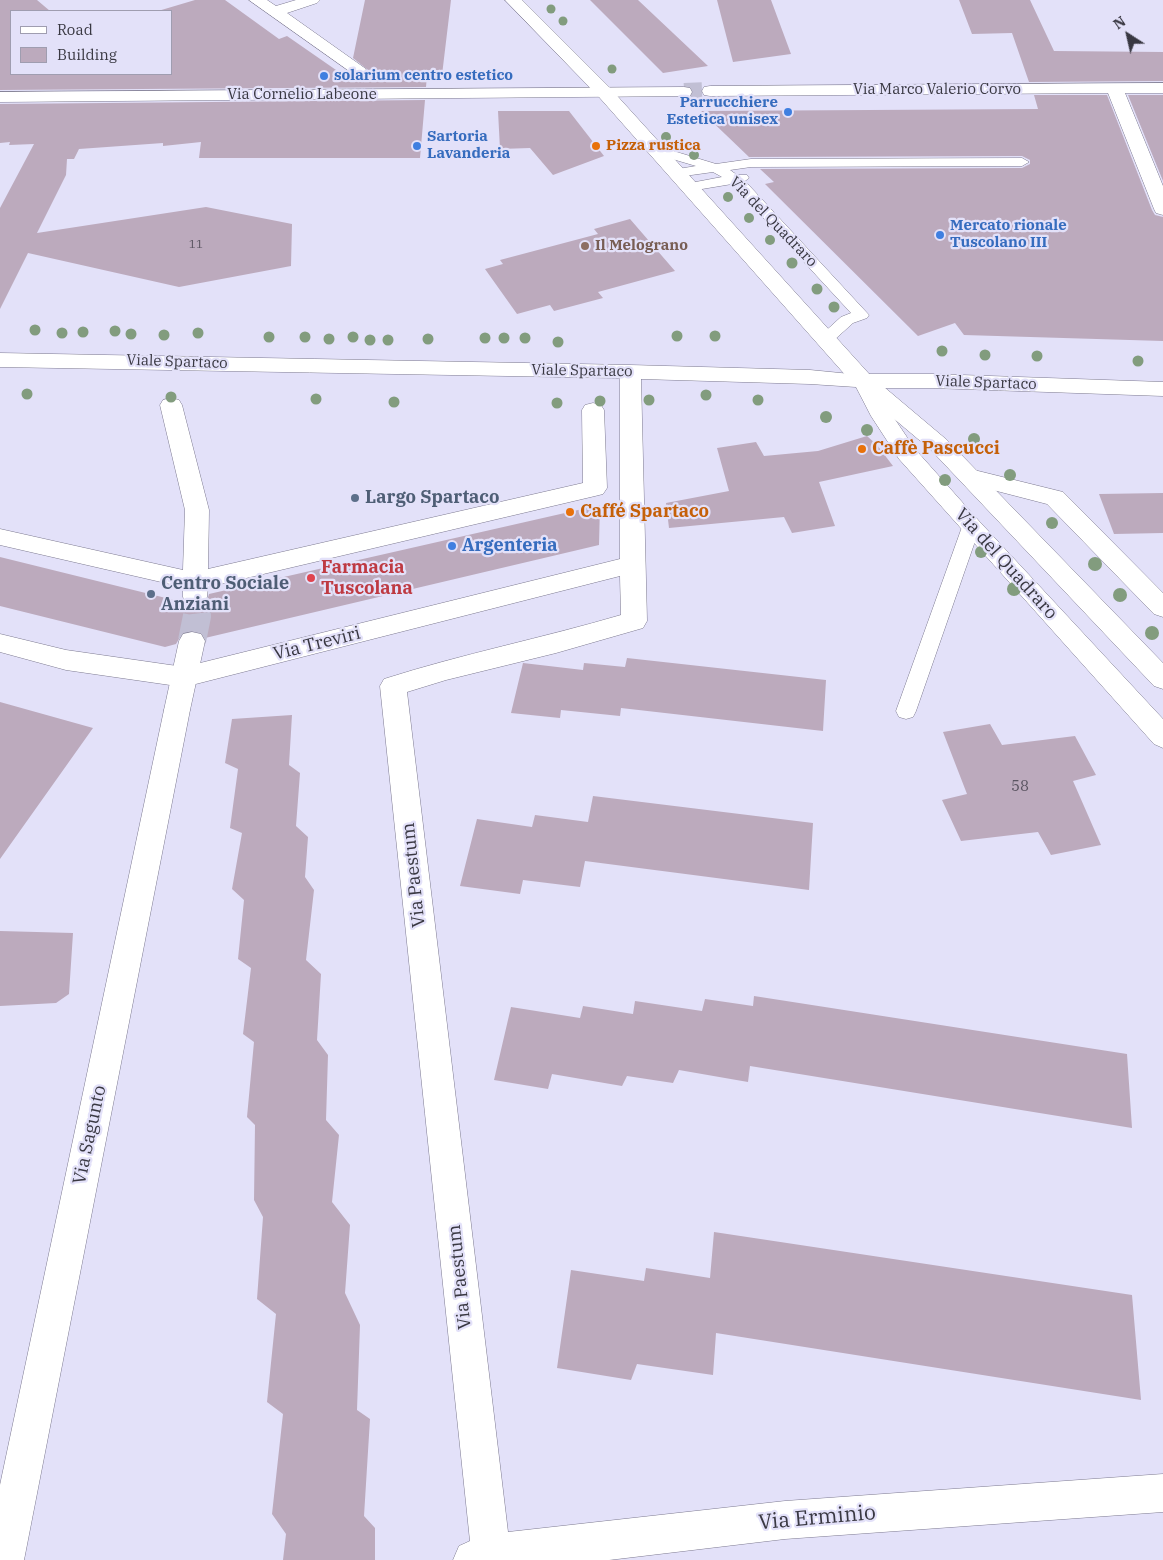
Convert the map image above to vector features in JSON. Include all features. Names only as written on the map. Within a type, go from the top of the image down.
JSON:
[{"type":"street","points":[[257,0],[358,69]]},
{"type":"street","points":[[274,12],[312,0]]},
{"type":"street","name":"Via del Quadraro","points":[[513,0],[605,93],[863,381],[939,445],[1163,679]]},
{"type":"street","points":[[1114,88],[1163,209]]},
{"type":"street","name":"Via Marco Valerio Corvo","points":[[710,91],[1163,88]]},
{"type":"street","points":[[605,93],[684,92]]},
{"type":"street","name":"Via Cornelio Labeone","points":[[0,97],[605,93]]},
{"type":"street","name":"Viale Spartaco","points":[[0,360],[630,372],[810,377],[863,381],[932,381],[1163,389]]},
{"type":"street","name":"Via Paestum","points":[[485,1558],[393,686],[446,670],[556,644],[634,620],[631,565],[630,372]]},
{"type":"street","name":"Via del Quadraro","points":[[863,381],[882,416],[907,454],[1163,737]]},
{"type":"street","points":[[171,405],[197,510],[195,589]]},
{"type":"street","points":[[0,537],[195,589],[595,488],[593,410]]},
{"type":"street","points":[[970,477],[1055,498],[1163,608]]},
{"type":"street","name":"Via Treviri","points":[[0,643],[66,660],[184,677],[631,565]]},
{"type":"street","name":"Via Sagunto","points":[[4,1560],[192,641]]},
{"type":"street","name":"Via Erminio","points":[[485,1558],[785,1520],[1163,1493]]},
{"type":"lane","name":"Via del Quadraro","points":[[657,150],[716,168],[735,179],[861,314],[847,320],[826,339]]},
{"type":"lane","points":[[677,173],[751,163],[1022,162]]},
{"type":"lane","points":[[690,188],[761,175],[791,173],[804,176]]},
{"type":"lane","points":[[906,712],[909,685],[971,526]]},
{"type":"building","points":[[0,0],[37,0],[49,10],[10,10],[10,75],[172,75],[172,10],[161,10],[195,0],[225,0],[279,39],[287,36],[349,79],[350,74],[364,75],[368,70],[353,58],[365,0],[451,0],[442,75],[427,75],[426,87],[0,90]]},
{"type":"building","points":[[590,0],[638,0],[708,66],[663,73]]},
{"type":"building","points":[[717,0],[771,0],[791,54],[733,62]]},
{"type":"building","points":[[959,0],[1030,0],[1054,51],[1163,52],[1163,81],[1029,82],[1012,33],[972,34]]},
{"type":"building","points":[[1034,95],[1107,95],[1152,210],[1155,215],[1163,217],[1163,341],[964,335],[955,323],[918,336],[765,184],[774,182],[760,169],[1022,168],[1030,164],[1030,160],[1022,156],[749,157],[701,111],[1038,109]]},
{"type":"building","points":[[1128,95],[1163,95],[1163,181]]},
{"type":"building","points":[[425,100],[420,158],[199,158],[201,142],[163,146],[163,143],[79,149],[74,159],[67,159],[66,175],[37,233],[206,207],[292,224],[291,266],[179,287],[28,253],[0,309],[0,208],[34,144],[9,145],[10,142],[0,143],[0,104]]},
{"type":"building","points":[[498,111],[569,111],[604,156],[553,175],[530,148],[500,149]]},
{"type":"building","points":[[630,219],[675,271],[598,292],[603,298],[554,311],[550,305],[517,314],[485,269],[503,264],[500,260],[598,234],[594,229]]},
{"type":"building","points":[[867,436],[877,445],[893,466],[819,482],[835,526],[792,533],[784,517],[669,528],[666,503],[729,491],[717,448],[756,442],[764,456],[818,451]]},
{"type":"building","points":[[1163,493],[1163,533],[1114,534],[1099,494]]},
{"type":"building","points":[[600,505],[599,545],[205,638],[201,632],[192,630],[183,632],[176,644],[165,647],[0,606],[0,557],[178,601],[182,600],[185,605],[196,608],[206,604],[209,594]]},
{"type":"building","points":[[627,658],[826,680],[823,731],[621,708],[620,716],[561,710],[560,718],[511,713],[523,663],[583,670],[584,663],[625,667]]},
{"type":"building","points":[[0,702],[93,728],[0,859]]},
{"type":"building","points":[[292,715],[289,765],[300,773],[296,826],[308,837],[305,877],[314,890],[306,960],[321,974],[317,1040],[328,1055],[326,1120],[339,1135],[332,1202],[350,1225],[345,1293],[360,1325],[357,1410],[370,1419],[364,1516],[375,1528],[375,1560],[283,1560],[286,1534],[272,1514],[283,1414],[267,1402],[276,1314],[257,1299],[263,1217],[254,1200],[255,1125],[247,1117],[254,1042],[243,1034],[251,968],[238,959],[244,900],[232,889],[242,833],[230,828],[238,769],[225,763],[232,719]]},
{"type":"building","points":[[990,724],[1002,745],[1075,736],[1096,775],[1073,781],[1101,845],[1051,855],[1038,832],[961,841],[942,800],[967,794],[943,732]]},
{"type":"building","points":[[593,796],[813,823],[809,890],[585,861],[580,887],[523,880],[520,894],[460,886],[477,819],[532,827],[535,815],[588,822]]},
{"type":"building","points":[[0,931],[73,933],[69,994],[56,1003],[0,1006]]},
{"type":"building","points":[[754,996],[1127,1054],[1132,1128],[750,1066],[748,1082],[679,1070],[673,1083],[627,1076],[622,1086],[552,1074],[548,1089],[494,1080],[511,1007],[580,1018],[583,1006],[633,1014],[635,1001],[702,1011],[705,999],[753,1006]]},
{"type":"building","points":[[714,1232],[1132,1295],[1141,1400],[716,1333],[713,1375],[637,1364],[631,1380],[557,1368],[571,1270],[644,1281],[646,1268],[710,1278]]},
{"type":"tunnel","points":[[684,92],[710,91]]},
{"type":"tunnel","points":[[195,597],[196,602]]},
{"type":"tunnel","points":[[192,641],[197,616],[195,601]]},
{"type":"place","name":"solarium centro estetico","points":[[324,76]]},
{"type":"place","name":"Parrucchiere Estetica unisex","points":[[788,112]]},
{"type":"place","name":"Sartoria Lavanderia","points":[[417,146]]},
{"type":"place","name":"Pizza rustica","points":[[596,146]]},
{"type":"place","name":"Mercato rionale Tuscolano III","points":[[940,235]]},
{"type":"place","name":"Il Melograno","points":[[585,246]]},
{"type":"place","name":"Caffè Pascucci","points":[[862,449]]},
{"type":"place","name":"Largo Spartaco","points":[[355,498]]},
{"type":"place","name":"Caffé Spartaco","points":[[570,512]]},
{"type":"place","name":"Argenteria","points":[[452,546]]},
{"type":"place","name":"Farmacia Tuscolana","points":[[311,578]]},
{"type":"place","name":"Centro Sociale Anziani","points":[[151,594]]}]
